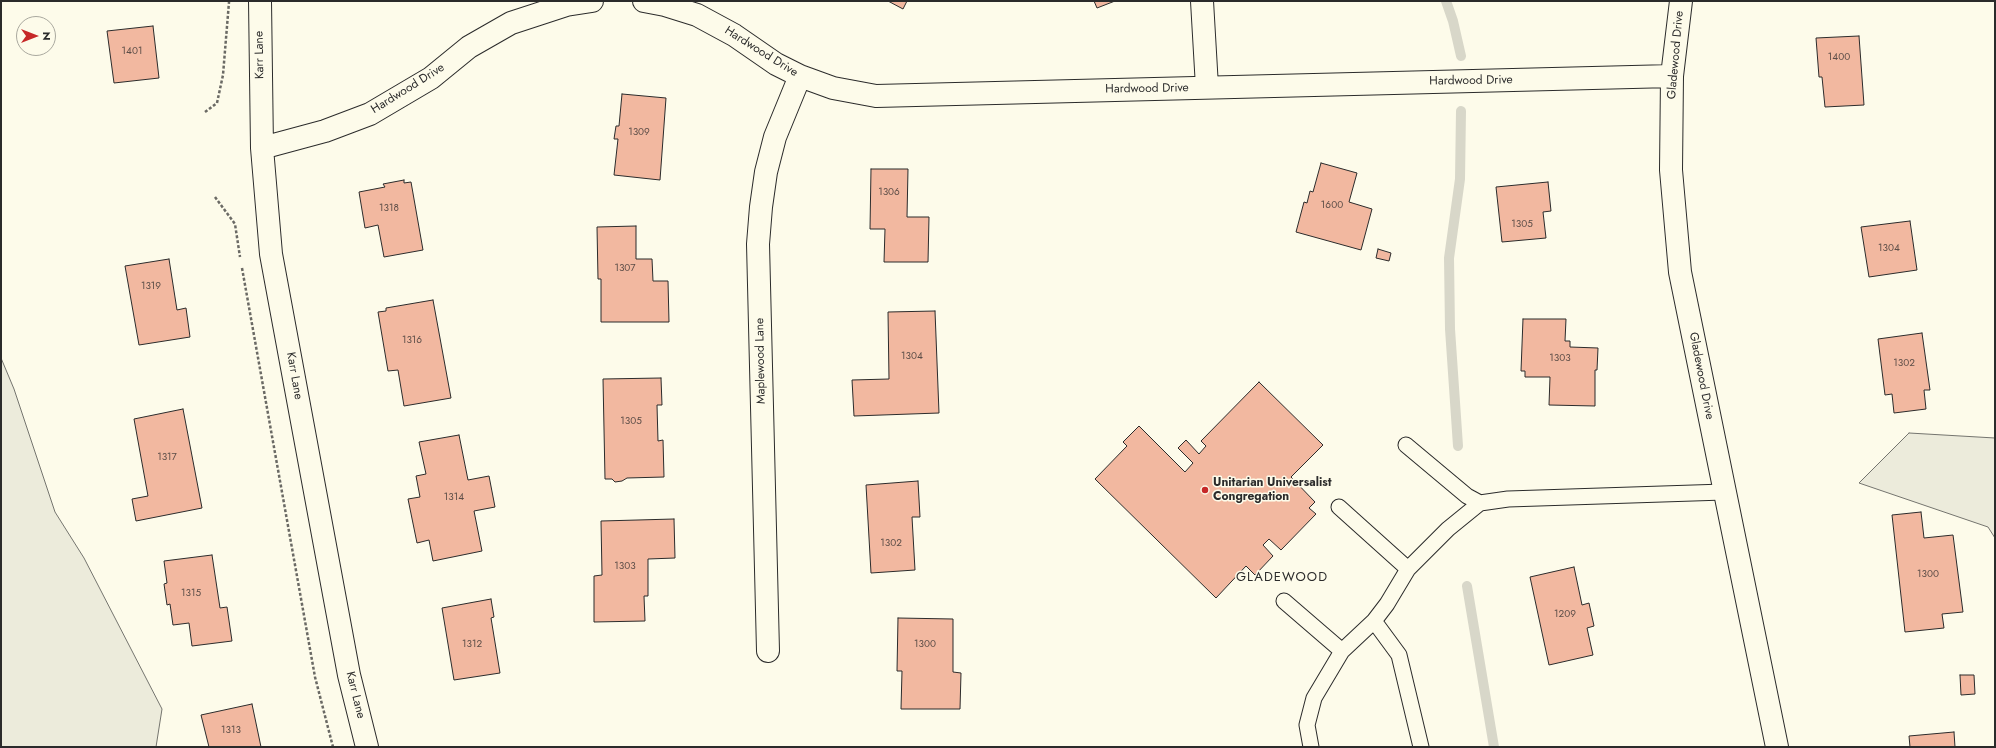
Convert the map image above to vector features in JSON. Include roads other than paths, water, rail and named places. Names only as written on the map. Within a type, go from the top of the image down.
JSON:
[{"type":"street","name":"Karr Lane","points":[[260,1],[262,148],[272,254],[349,675],[367,747]]},
{"type":"street","name":"Hardwood Drive","points":[[262,148],[325,132],[370,114],[431,78],[469,47],[512,23],[566,5],[592,1]]},
{"type":"street","name":"Hardwood Drive","points":[[644,1],[697,14],[734,35],[776,64],[800,76],[833,88],[876,96],[1672,76]]},
{"type":"street","points":[[1202,1],[1207,87]]},
{"type":"street","name":"Gladewood Drive","points":[[1680,1],[1672,76],[1671,170],[1680,272],[1777,747]]},
{"type":"street","name":"Maplewood Lane","points":[[768,651],[758,244],[766,172],[775,137],[800,76]]},
{"type":"lane","points":[[1406,445],[1467,496],[1480,503]]},
{"type":"lane","points":[[1311,747],[1307,725],[1314,698],[1342,651],[1374,621],[1387,604],[1408,569],[1448,529],[1480,503],[1508,499],[1724,492]]},
{"type":"lane","points":[[1339,507],[1408,569]]},
{"type":"lane","points":[[1284,601],[1342,651]]},
{"type":"lane","points":[[1374,621],[1399,655],[1421,747]]},
{"type":"waterway","points":[[1446,1],[1453,21],[1461,56]]},
{"type":"waterway","points":[[1458,446],[1450,329],[1449,258],[1460,179],[1461,111]]},
{"type":"waterway","points":[[1467,586],[1494,747]]},
{"type":"place","name":"Unitarian Universalist Congregation","points":[[1205,490]]},
{"type":"district","name":"GLADEWOOD","points":[[1282,578]]}]
